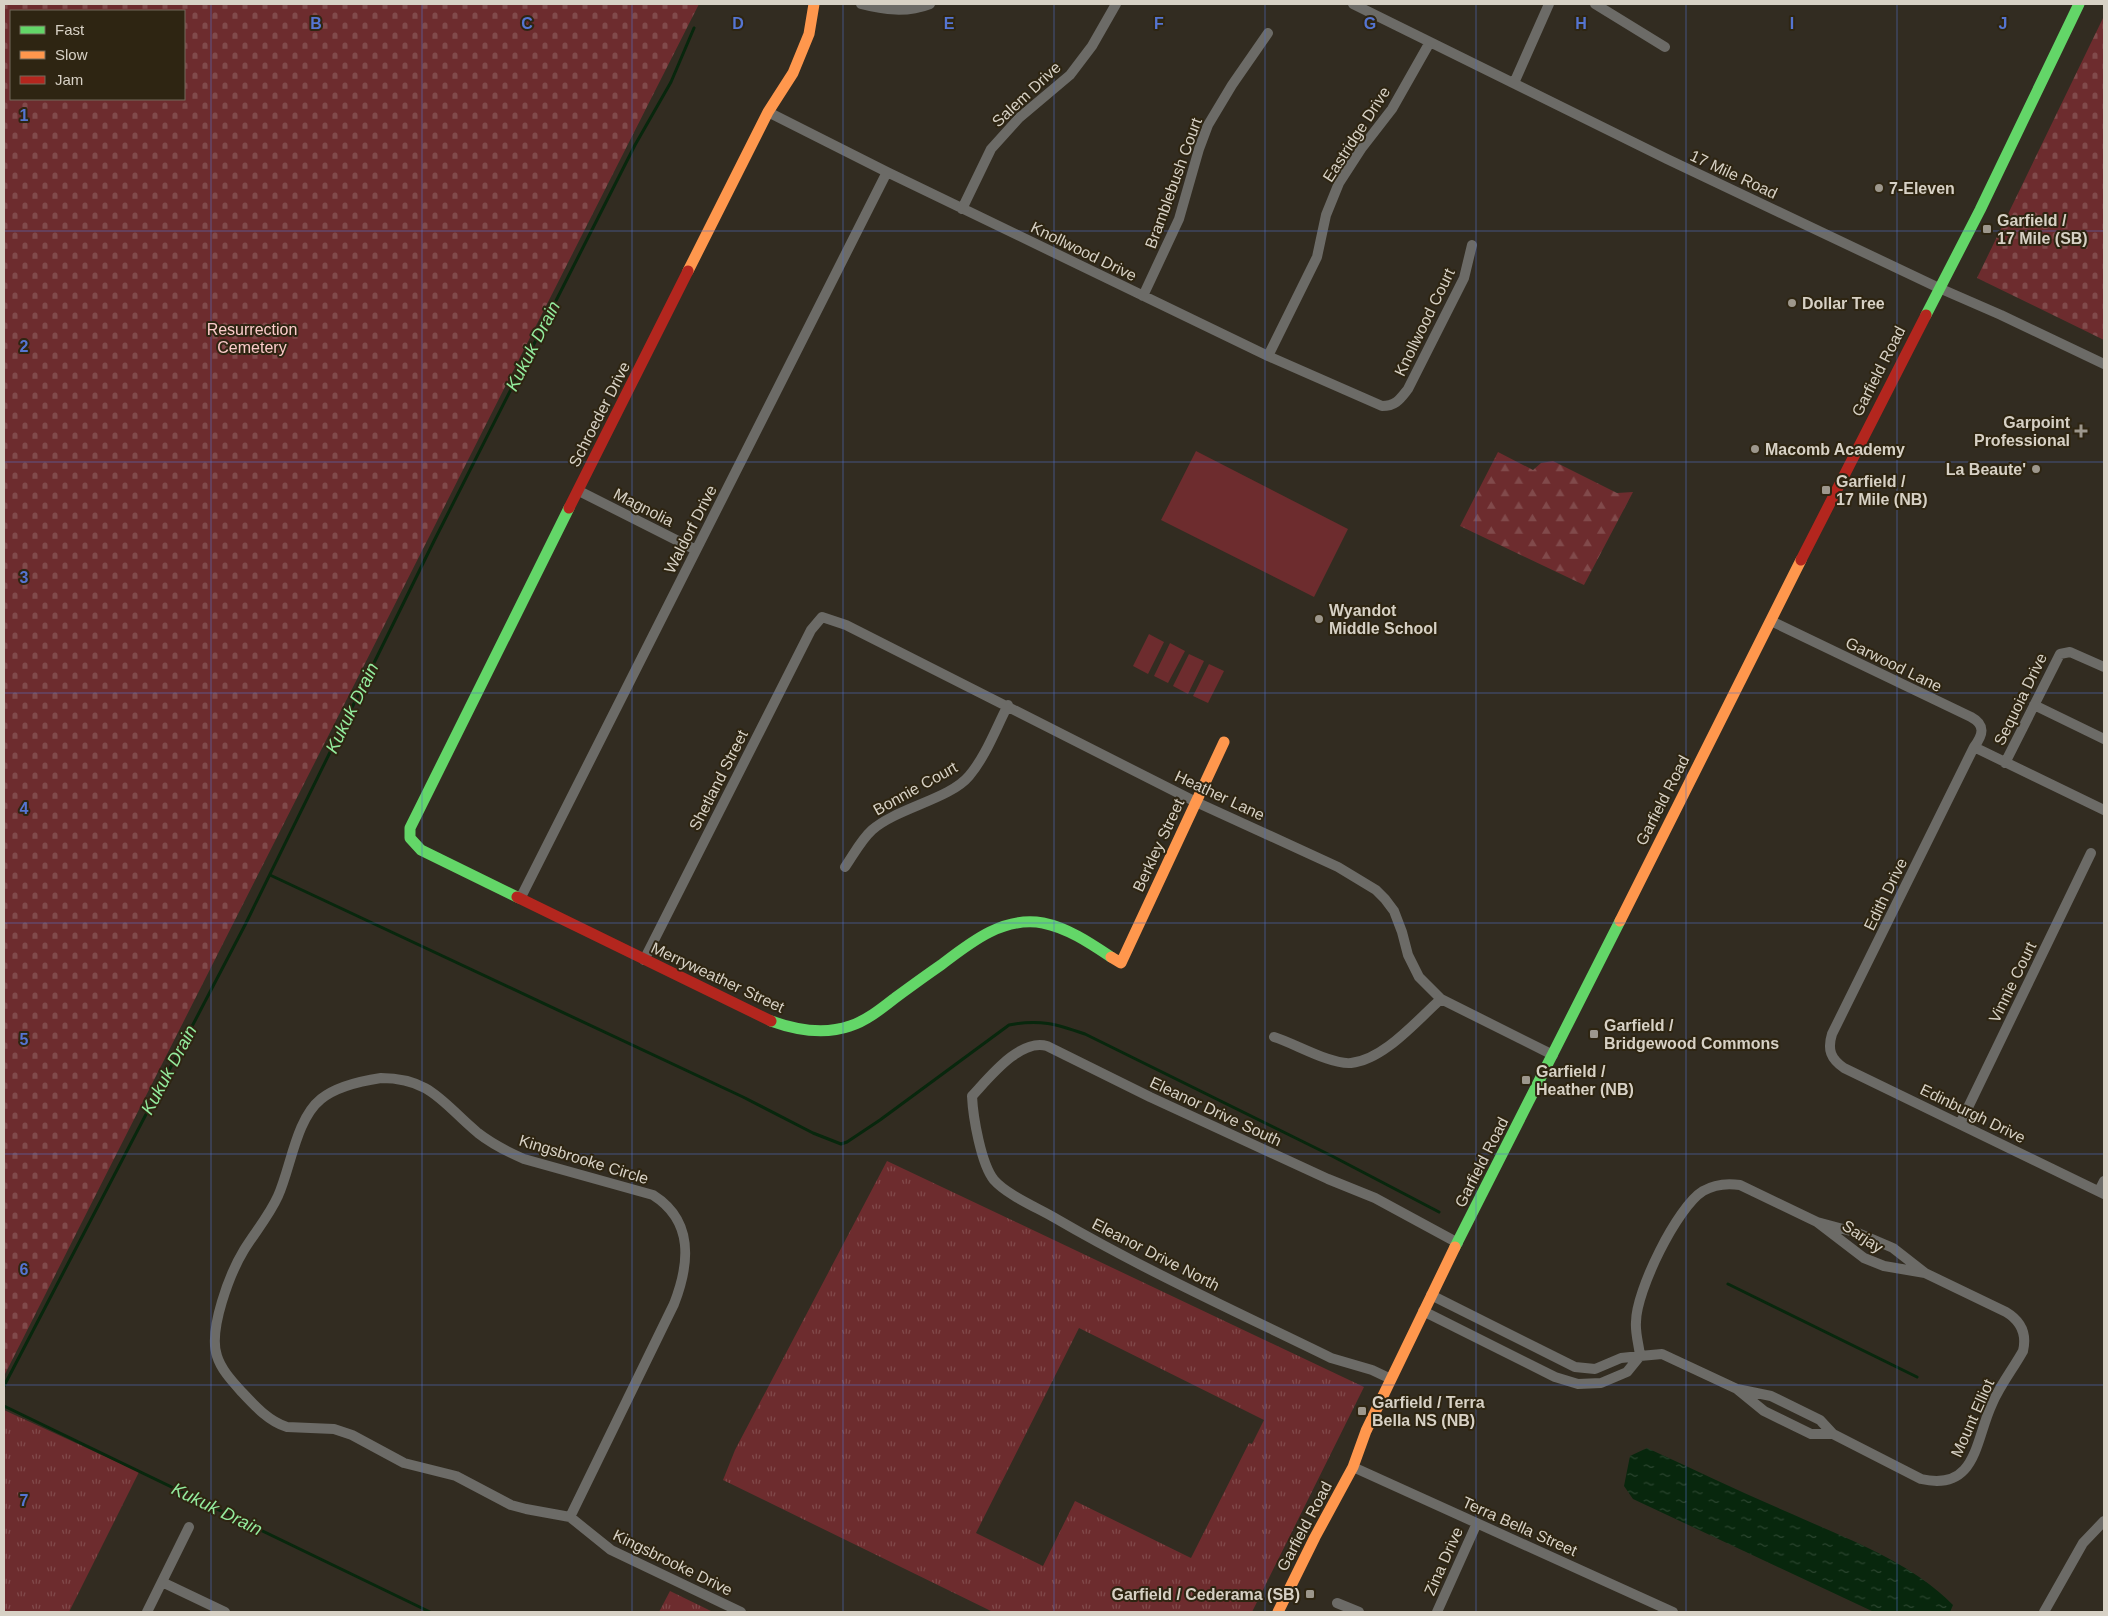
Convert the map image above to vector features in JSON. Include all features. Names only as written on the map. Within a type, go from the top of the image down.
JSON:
[{"type":"street","name":"Schroeder Drive","points":[[409,838],[409,831],[414,816],[768,112],[793,73],[809,34],[814,4]]},
{"type":"street","points":[[861,4],[880,9],[901,10],[930,4]]},
{"type":"street","name":"Salem Drive","points":[[962,209],[992,149],[1019,118],[1070,75],[1092,46],[1116,4]]},
{"type":"street","name":"17 Mile Road","points":[[1353,4],[1676,163],[2104,364]]},
{"type":"street","points":[[1514,82],[1549,4]]},
{"type":"street","points":[[1595,4],[1665,46]]},
{"type":"street","name":"Garfield Road","points":[[1278,1612],[1315,1537],[1353,1467],[1366,1431],[1424,1310],[2017,134],[2079,4]]},
{"type":"street","name":"Bramblebush Court","points":[[1144,296],[1179,219],[1199,149],[1208,125],[1232,85],[1268,33]]},
{"type":"street","name":"Eastridge Drive","points":[[1268,356],[1315,262],[1326,216],[1339,183],[1356,156],[1392,109],[1430,42]]},
{"type":"street","name":"Knollwood Drive","points":[[768,112],[962,209],[1268,356],[1374,403],[1391,406]]},
{"type":"street","name":"Waldorf Drive","points":[[520,899],[887,172]]},
{"type":"street","name":"Knollwood Court","points":[[1391,406],[1397,403],[1408,388],[1464,278],[1472,245]]},
{"type":"street","name":"Magnolia","points":[[578,491],[696,550]]},
{"type":"street","name":"Heather Lane","points":[[822,617],[846,625],[1008,705],[1196,802],[1338,867],[1376,890],[1394,911],[1408,955],[1419,976],[1441,999],[1553,1054]]},
{"type":"street","name":"Shetland Street","points":[[644,960],[812,630],[822,617]]},
{"type":"street","name":"Garwood Lane","points":[[1771,620],[1975,719],[1982,727],[1982,733],[1974,748]]},
{"type":"street","name":"Sequoia Drive","points":[[2005,763],[2057,657],[2064,652],[2076,653],[2104,667]]},
{"type":"street","name":"Bonnie Court","points":[[845,867],[864,838],[873,829],[891,817],[955,787],[969,777],[1008,705]]},
{"type":"street","points":[[2034,705],[2104,739]]},
{"type":"street","name":"Berkley Street","points":[[1121,962],[1224,742]]},
{"type":"street","points":[[1974,748],[2104,810]]},
{"type":"street","name":"Edith Drive","points":[[1831,1055],[1829,1046],[1832,1034],[1974,748]]},
{"type":"street","name":"Merryweather Street","points":[[409,838],[418,849],[427,854],[786,1027],[830,1030],[850,1026],[873,1014],[967,944],[990,930],[1016,922],[1047,924],[1092,945],[1121,962]]},
{"type":"street","name":"Vinnie Court","points":[[1960,1124],[2091,853]]},
{"type":"street","points":[[1274,1036],[1321,1056],[1350,1063],[1379,1054],[1441,999]]},
{"type":"street","name":"Eleanor Drive South","points":[[972,1096],[1013,1056],[1024,1048],[1040,1044],[1047,1046],[1150,1097],[1328,1179],[1375,1198],[1458,1243]]},
{"type":"street","name":"Edinburgh Drive","points":[[1831,1055],[1844,1068],[2102,1193]]},
{"type":"street","name":"Kingsbrooke Circle","points":[[381,1078],[399,1078],[416,1083],[444,1101],[477,1132],[507,1151],[544,1166],[647,1193],[665,1203],[673,1213],[682,1230],[686,1247],[685,1272],[679,1291],[626,1407],[570,1517],[542,1513],[512,1505],[456,1476],[404,1463],[352,1435],[334,1429],[280,1425],[248,1398],[232,1381],[222,1366],[217,1356],[215,1338],[231,1277],[243,1251],[274,1205],[306,1117],[320,1099],[330,1092],[363,1081],[381,1078]]},
{"type":"street","name":"Eleanor Drive North","points":[[972,1096],[972,1116],[988,1172],[996,1182],[1008,1191],[1084,1235],[1330,1358],[1372,1370],[1391,1379]]},
{"type":"street","points":[[2102,1193],[2104,1181]]},
{"type":"street","name":"Sarjay","points":[[1640,1356],[1635,1321],[1654,1264],[1670,1233],[1689,1203],[1697,1195],[1711,1187],[1727,1183],[1740,1185],[1818,1222],[1858,1233],[1893,1248],[1925,1273],[2006,1312],[2023,1329]]},
{"type":"street","name":"Sarjay","points":[[1818,1222],[1852,1250],[1869,1260],[1884,1266],[1925,1273]]},
{"type":"street","points":[[1432,1295],[1575,1367],[1595,1369],[1621,1358],[1662,1354],[1737,1388],[1771,1396],[1820,1420],[1833,1434]]},
{"type":"street","points":[[1424,1310],[1555,1377],[1578,1384],[1602,1383],[1627,1372],[1640,1356]]},
{"type":"street","name":"Mount Elliot","points":[[1833,1434],[1922,1479],[1944,1482],[1951,1480],[1961,1473],[1972,1459],[1992,1403],[2023,1351],[2025,1343],[2023,1329]]},
{"type":"street","points":[[1519,1357],[1526,1343]]},
{"type":"street","points":[[1737,1388],[1764,1411],[1811,1434],[1833,1434]]},
{"type":"street","name":"Terra Bella Street","points":[[1353,1467],[1673,1612]]},
{"type":"street","name":"Kingsbrooke Drive","points":[[570,1517],[611,1550],[741,1612]]},
{"type":"street","points":[[2046,1611],[2083,1543],[2104,1521]]},
{"type":"street","name":"Zina Drive","points":[[1437,1612],[1477,1523]]},
{"type":"street","points":[[148,1612],[189,1527]]},
{"type":"street","points":[[162,1582],[226,1612]]},
{"type":"street","points":[[1337,1603],[1359,1612]]},
{"type":"green space","name":"Resurrection Cemetery","points":[[4,4],[699,4],[4,1376]]},
{"type":"green space","points":[[2104,16],[2104,340],[1977,278]]},
{"type":"green space","points":[[1196,451],[1348,529],[1314,597],[1161,520]]},
{"type":"green space","points":[[1498,452],[1533,470],[1541,463],[1553,461],[1617,493],[1633,492],[1584,585],[1460,526]]},
{"type":"green space","points":[[1149,634],[1164,642],[1148,674],[1133,666]]},
{"type":"green space","points":[[1170,643],[1185,651],[1168,683],[1154,676]]},
{"type":"green space","points":[[1189,654],[1204,661],[1188,694],[1173,686]]},
{"type":"green space","points":[[1209,664],[1224,671],[1208,703],[1193,696]]},
{"type":"green space","points":[[887,1161],[1364,1387],[1252,1612],[993,1612],[723,1480],[735,1450]],"holes":[[[1079,1328],[1264,1420],[1252,1444],[1249,1443],[1191,1558],[1075,1501],[1043,1566],[976,1533]]]},
{"type":"green space","points":[[4,1410],[139,1472],[69,1612],[4,1612]]},
{"type":"green space","points":[[670,1591],[713,1612],[659,1612]]},
{"type":"water","points":[[1647,1448],[1856,1542],[1898,1563],[1936,1589],[1953,1605],[1950,1612],[1874,1612],[1633,1499],[1624,1486],[1630,1456]]},
{"type":"waterway","name":"Kukuk Drain","points":[[4,1386],[245,925],[434,541],[635,145],[671,82],[694,28]]},
{"type":"waterway","points":[[270,875],[743,1097],[813,1133],[841,1144],[880,1120],[1009,1025],[1030,1022],[1048,1024],[1085,1034],[1332,1156],[1439,1212]]},
{"type":"waterway","points":[[1728,1284],[1917,1377]]},
{"type":"waterway","name":"Kukuk Drain","points":[[4,1406],[430,1612]]},
{"type":"traffic: fast","points":[[1926,315],[1980,210],[2079,4]]},
{"type":"traffic: fast","points":[[517,897],[421,850],[410,838],[410,828],[569,508]]},
{"type":"traffic: fast","points":[[1455,1247],[1620,921]]},
{"type":"traffic: fast","points":[[771,1021],[790,1027],[820,1031],[840,1029],[856,1024],[868,1018],[976,940],[1001,927],[1014,923],[1043,923],[1061,928],[1111,957]]},
{"type":"traffic: slow","points":[[688,271],[768,112],[793,73],[809,34],[814,4]]},
{"type":"traffic: slow","points":[[1620,921],[1801,560]]},
{"type":"traffic: slow","points":[[1111,957],[1121,963],[1224,742]]},
{"type":"traffic: slow","points":[[1278,1612],[1315,1537],[1353,1467],[1366,1431],[1455,1247]]},
{"type":"traffic: jam","points":[[569,508],[688,271]]},
{"type":"traffic: jam","points":[[1801,560],[1926,315]]},
{"type":"traffic: jam","points":[[517,897],[771,1021]]},
{"type":"place","name":"7-Eleven","points":[[1879,188]]},
{"type":"place","name":"Garfield / 17 Mile (SB)","points":[[1987,229]]},
{"type":"place","name":"Dollar Tree","points":[[1792,303]]},
{"type":"place","name":"Garpoint Professional","points":[[2081,431]]},
{"type":"place","name":"Macomb Academy","points":[[1755,449]]},
{"type":"place","name":"La Beaute'","points":[[2036,469]]},
{"type":"place","name":"Garfield / 17 Mile (NB)","points":[[1826,490]]},
{"type":"place","name":"Wyandot Middle School","points":[[1319,619]]},
{"type":"place","name":"Garfield / Bridgewood Commons","points":[[1594,1034]]},
{"type":"place","name":"Garfield / Heather (NB)","points":[[1526,1080]]},
{"type":"place","name":"Garfield / Terra Bella NS (NB)","points":[[1362,1411]]},
{"type":"place","name":"Garfield / Cederama (SB)","points":[[1310,1594]]}]
